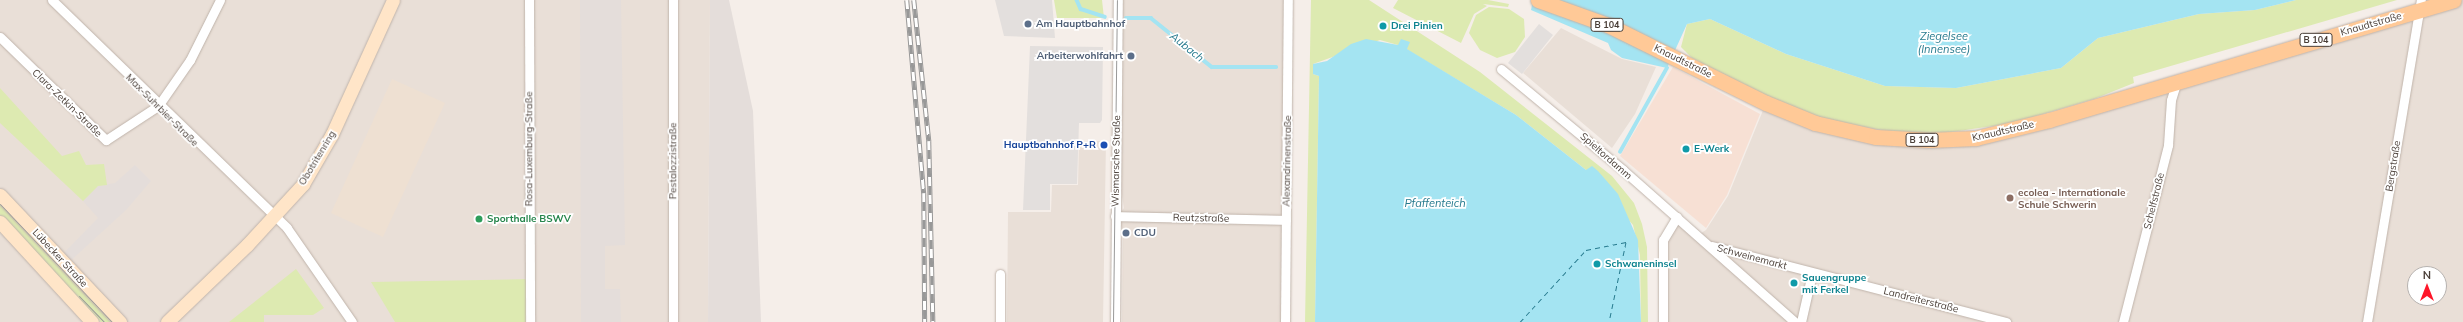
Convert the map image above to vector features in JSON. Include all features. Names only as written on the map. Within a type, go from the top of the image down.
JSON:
[{"type":"main road","name":"Knaudtstraße","points":[[1538,0],[1608,25],[1675,56],[1766,103],[1815,123],[1869,136],[1929,140],[1976,138],[2177,80],[2420,5],[2454,0]]},
{"type":"street","name":"Max-Suhrbier-Straße","points":[[52,0],[158,106],[275,216],[324,278],[352,322]]},
{"type":"street","name":"Clara-Zetkin-Straße","points":[[0,37],[106,140],[158,106],[190,60],[220,0]]},
{"type":"street","name":"Obotritenring","points":[[167,322],[275,216],[303,184],[332,134],[393,0]]},
{"type":"street","name":"Rosa-Luxemburg-Straße","points":[[529,0],[530,322]]},
{"type":"street","name":"Pestalozzistraße","points":[[673,0],[673,322]]},
{"type":"street","name":"Wismarsche Straße","points":[[1115,322],[1118,0]]},
{"type":"street","name":"Alexandrinenstraße","points":[[1285,322],[1288,0]]},
{"type":"street","name":"Bergstraße","points":[[2367,322],[2420,5]]},
{"type":"street","name":"Spieltordamm","points":[[1501,69],[1708,245]]},
{"type":"street","name":"Schelfstraße","points":[[2123,322],[2168,145],[2171,100],[2177,80]]},
{"type":"street","name":"Lübecker Straße","points":[[0,195],[120,322]]},
{"type":"street","name":"Reutzstraße","points":[[1116,216],[1286,220]]},
{"type":"street","points":[[1664,322],[1663,240],[1676,217]]},
{"type":"street","name":"Lübecker Straße","points":[[0,222],[92,322]]},
{"type":"street","name":"Schweinemarkt","points":[[1708,245],[1812,273]]},
{"type":"street","name":"Schweinemarkt","points":[[1708,245],[1795,322]]},
{"type":"street","points":[[1801,322],[1812,273]]},
{"type":"street","name":"Landreiterstraße","points":[[1812,273],[2006,322]]},
{"type":"street","points":[[1000,274],[1000,322]]},
{"type":"shaded area","points":[[0,0],[710,0],[708,322],[0,322]]},
{"type":"shaded area","points":[[580,0],[621,0],[625,245],[605,246],[605,289],[620,289],[621,322],[581,322]]},
{"type":"shaded area","points":[[710,0],[729,0],[753,111],[761,322],[708,322]]},
{"type":"shaded area","name":"Am Hauptbahnhof","points":[[995,0],[1052,0],[1055,38],[1004,36]]},
{"type":"shaded area","points":[[1118,0],[1288,0],[1285,322],[1122,322],[1123,231],[1118,216],[1124,208],[1116,159]]},
{"type":"shaded area","points":[[2454,0],[2463,0],[2463,322],[1663,322],[1663,240],[1677,217],[1698,235],[1706,230],[1728,196],[1766,103],[1976,138]]},
{"type":"shaded area","points":[[1539,24],[1553,35],[1522,74],[1508,63]]},
{"type":"shaded area","points":[[1561,28],[1622,59],[1656,67],[1635,114],[1612,148],[1523,73]]},
{"type":"shaded area","points":[[1030,46],[1103,47],[1102,120],[1100,123],[1079,123],[1077,184],[1050,184],[1050,210],[1023,210]]},
{"type":"shaded area","points":[[1673,67],[1760,114],[1727,195],[1706,228],[1620,156]]},
{"type":"shaded area","points":[[392,79],[445,103],[383,237],[331,213]]},
{"type":"shaded area","points":[[1079,141],[1106,141],[1103,322],[1007,322],[1008,212],[1051,212],[1052,185],[1078,185]]},
{"type":"shaded area","points":[[135,165],[151,181],[126,210],[67,264],[60,257],[98,218],[83,201],[98,186],[115,183]]},
{"type":"green space","points":[[1054,0],[1102,0],[1104,18],[1057,18]]},
{"type":"green space","points":[[1311,0],[1369,0],[1480,72],[1612,176],[1634,203],[1642,224],[1647,247],[1648,322],[1641,322],[1640,255],[1633,225],[1586,170],[1516,115],[1406,49],[1409,43],[1398,45],[1380,40],[1313,64],[1313,74],[1319,76],[1315,322],[1305,322]]},
{"type":"green space","points":[[1398,0],[1488,0],[1509,4],[1508,7],[1483,4],[1487,6],[1474,14],[1461,43],[1393,8]]},
{"type":"green space","points":[[2296,0],[2397,0],[2133,77],[2134,83],[2094,99],[2013,123],[1938,134],[1904,134],[1820,119],[1781,104],[1692,58],[1681,47],[1687,24],[1710,19],[1786,54],[1885,86],[1956,88],[2061,68],[2098,38],[2199,14],[2255,10]]},
{"type":"green space","points":[[1489,7],[1509,9],[1524,19],[1525,37],[1515,52],[1497,58],[1480,50],[1469,33],[1476,15]]},
{"type":"green space","points":[[0,88],[62,156],[79,151],[86,165],[104,164],[107,185],[98,186],[83,201],[0,123]]},
{"type":"green space","points":[[0,195],[120,322],[101,322],[0,215]]},
{"type":"green space","points":[[296,269],[324,308],[313,315],[264,315],[264,322],[229,322]]},
{"type":"green space","points":[[530,279],[530,322],[395,322],[371,282]]},
{"type":"water","name":"Ziegelsee (Innensee)","points":[[1533,0],[2296,0],[2255,10],[2199,14],[2098,38],[2061,68],[1956,88],[1885,86],[1786,54],[1710,19],[1687,24],[1667,68],[1622,58],[1611,50],[1608,43],[1531,10]]},
{"type":"water","name":"Pfaffenteich","points":[[1366,39],[1398,45],[1401,39],[1410,42],[1407,49],[1516,115],[1586,170],[1592,166],[1598,171],[1618,194],[1638,240],[1641,322],[1315,322],[1319,76],[1313,74],[1313,64],[1327,61],[1351,44]]},
{"type":"waterway","name":"Aubach","points":[[1077,0],[1081,9],[1105,17]]},
{"type":"waterway","name":"Aubach","points":[[1126,18],[1151,18],[1212,67],[1276,67]]},
{"type":"waterway","points":[[1620,152],[1667,68]]},
{"type":"ferry route","points":[[1520,322],[1586,250],[1626,242],[1609,322]]},
{"type":"tram line","points":[[1113,322],[1117,0]]},
{"type":"tram line","points":[[0,204],[112,322]]},
{"type":"tram line","points":[[79,296],[104,322]]},
{"type":"railway","points":[[907,0],[924,193],[925,322]]},
{"type":"railway","points":[[914,0],[929,141],[933,322]]},
{"type":"place","name":"Am Hauptbahnhof","points":[[1028,24]]},
{"type":"place","name":"Drei Pinien","points":[[1383,26]]},
{"type":"place","name":"Arbeiterwohlfahrt","points":[[1131,56]]},
{"type":"place","name":"Hauptbahnhof P+R","points":[[1104,145]]},
{"type":"place","name":"E-Werk","points":[[1686,149]]},
{"type":"place","name":"ecolea - Internationale Schule Schwerin","points":[[2010,198]]},
{"type":"place","name":"Sporthalle BSWV","points":[[479,219]]},
{"type":"place","name":"CDU","points":[[1126,233]]},
{"type":"place","name":"Schwaneninsel","points":[[1597,264]]},
{"type":"place","name":"Sauengruppe mit Ferkel","points":[[1794,283]]}]
